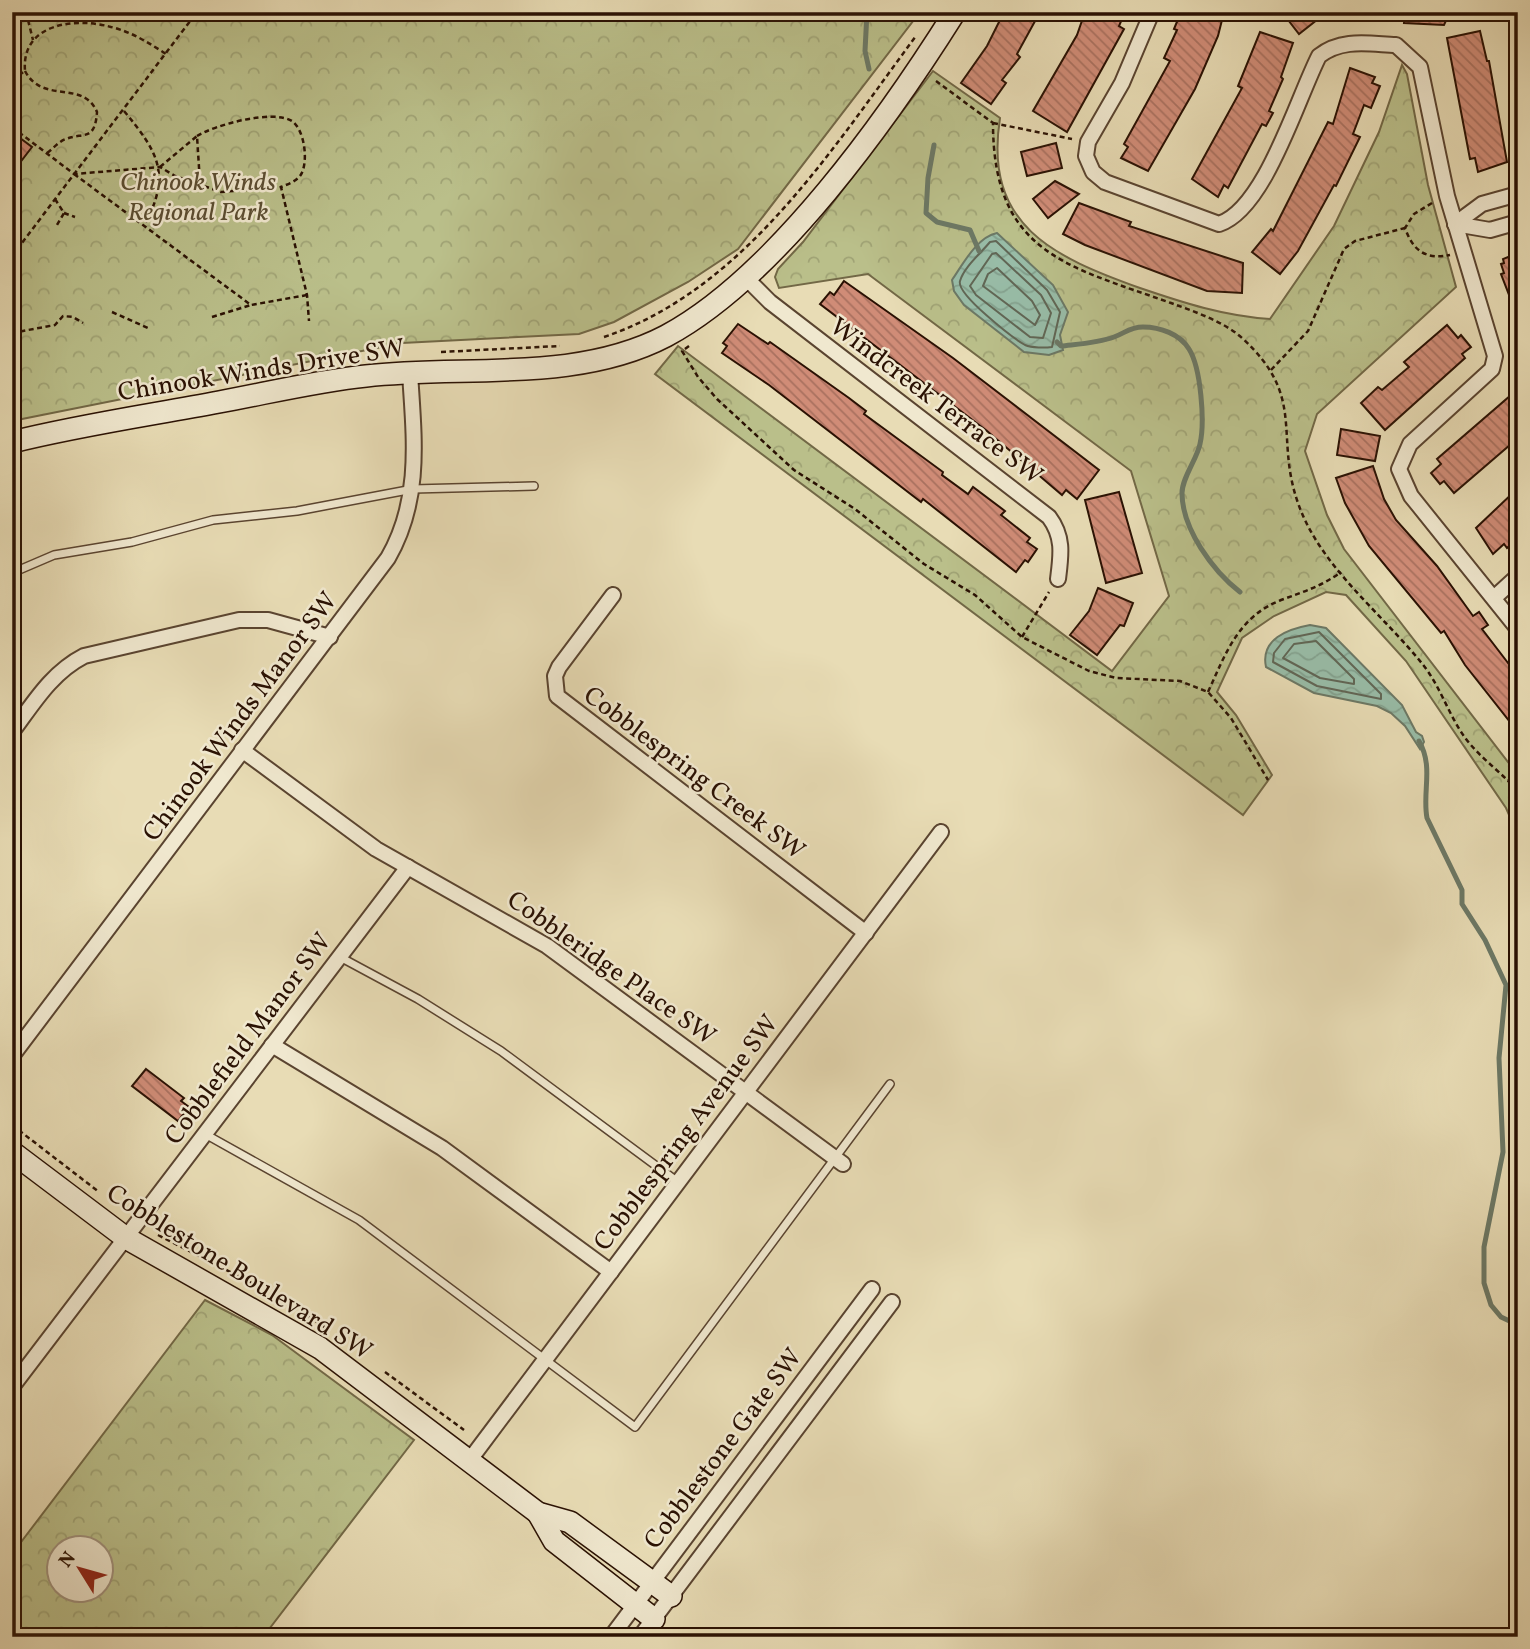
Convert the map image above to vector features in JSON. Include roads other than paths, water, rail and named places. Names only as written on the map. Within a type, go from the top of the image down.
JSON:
[{"type":"street","name":"Chinook Winds Drive SW","points":[[12,442],[364,376],[560,365],[609,358],[666,336],[746,278],[835,180],[912,78],[955,12]]},
{"type":"street","points":[[1152,12],[1122,83],[1088,142],[1086,156],[1093,172],[1105,182],[1219,225],[1230,220],[1246,206],[1263,177],[1320,56],[1331,47],[1349,43],[1396,45],[1420,67],[1447,196],[1493,341],[1495,356],[1492,369],[1410,444],[1399,469],[1411,496],[1495,597],[1518,629]]},
{"type":"street","points":[[1455,224],[1482,204],[1518,194]]},
{"type":"street","points":[[1455,224],[1490,230],[1518,222]]},
{"type":"street","name":"Windcreek Terrace SW","points":[[746,278],[770,302],[1049,517],[1058,529],[1062,549],[1058,579]]},
{"type":"street","name":"Chinook Winds Manor SW","points":[[12,1056],[388,558],[402,533],[413,489],[415,448],[410,373]]},
{"type":"street","points":[[1495,597],[1518,576]]},
{"type":"street","name":"Cobblespring Creek SW","points":[[613,594],[559,667],[555,676],[557,696],[565,705],[866,933]]},
{"type":"street","points":[[12,732],[52,679],[66,665],[84,656],[212,624],[239,620],[268,620],[330,637]]},
{"type":"street","name":"Cobbleridge Place SW","points":[[242,750],[376,849],[547,946],[839,1161]]},
{"type":"street","name":"Cobblespring Avenue SW","points":[[469,1461],[941,832]]},
{"type":"street","name":"Cobblefield Manor SW","points":[[12,1387],[408,867]]},
{"type":"street","points":[[272,1045],[442,1148],[611,1272]]},
{"type":"street","name":"Cobblestone Boulevard SW","points":[[12,1152],[126,1238],[299,1335],[538,1513],[570,1522],[671,1596]]},
{"type":"street","name":"Cobblestone Gate SW","points":[[611,1637],[872,1289]]},
{"type":"street","name":"Cobblestone Gate SW","points":[[640,1637],[891,1302]]},
{"type":"street","name":"Cobblestone Boulevard SW","points":[[538,1513],[554,1542],[654,1619]]},
{"type":"lane","points":[[12,573],[54,555],[132,542],[214,520],[297,511],[413,489],[534,486]]},
{"type":"lane","points":[[339,957],[418,999],[502,1051],[678,1182]]},
{"type":"lane","points":[[205,1134],[359,1220],[635,1427],[839,1161],[890,1084]]},
{"type":"water","points":[[997,233],[1053,285],[1068,312],[1060,335],[1063,350],[1049,355],[1024,352],[964,305],[954,291],[952,280],[966,259],[977,245]]},
{"type":"water","points":[[1310,625],[1326,628],[1402,705],[1416,732],[1422,736],[1424,742],[1420,749],[1405,726],[1391,713],[1377,706],[1314,693],[1266,667],[1265,657],[1271,642],[1293,629]]},
{"type":"waterway","points":[[867,12],[865,51],[869,69]]},
{"type":"waterway","points":[[934,145],[928,178],[926,213],[937,222],[970,230],[979,251]]},
{"type":"waterway","points":[[1057,342],[1061,346],[1095,342],[1135,328],[1149,327],[1175,335],[1189,349],[1199,382],[1202,423],[1198,450],[1183,487],[1183,507],[1201,548],[1220,573],[1240,592]]},
{"type":"waterway","points":[[1419,741],[1426,760],[1427,818],[1462,890],[1462,904],[1485,940],[1506,985],[1499,1058],[1503,1152],[1484,1247],[1484,1283],[1491,1305],[1501,1317],[1518,1325]]},
{"type":"park label","name":"Chinook Winds Regional Park","points":[[198,196]]}]
